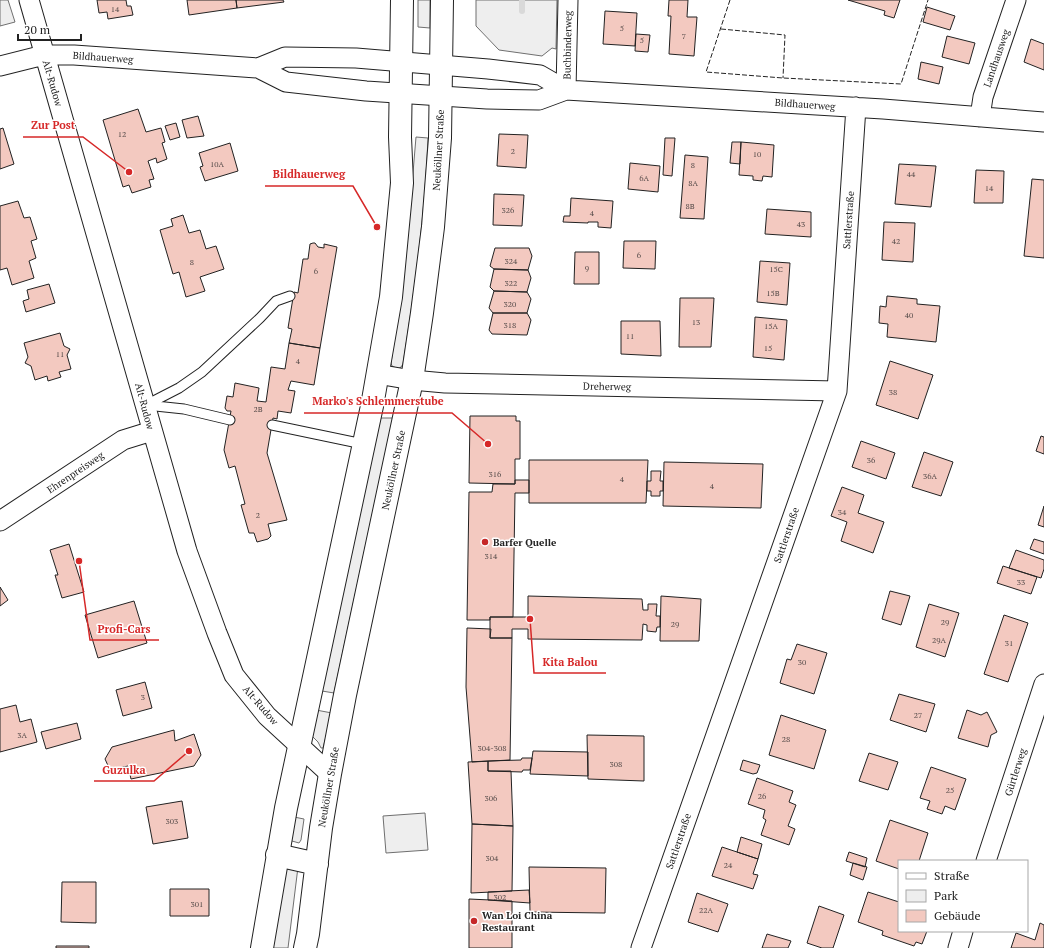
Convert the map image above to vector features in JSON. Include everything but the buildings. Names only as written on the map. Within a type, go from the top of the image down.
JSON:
[{"type":"main road","points":[[262,948],[277,855],[298,744],[363,444],[390,297],[402,183],[400,137],[402,0]]},
{"type":"main road","name":"Neuköllner Straße","points":[[305,948],[330,774],[345,695],[412,380],[433,227],[440,138],[442,0]]},
{"type":"main road","points":[[277,855],[317,864]]},
{"type":"street","name":"Alt-Rudow","points":[[29,0],[187,551],[217,633],[234,675],[267,716],[330,774]]},
{"type":"street","name":"Buchbinderweg","points":[[566,90],[568,0]]},
{"type":"street","name":"Landhausweg","points":[[980,117],[983,97],[1016,0]]},
{"type":"street","name":"Bildhauerweg","points":[[0,66],[44,55],[83,56],[258,68],[286,82],[356,91],[539,100],[566,90],[856,107],[1044,122]]},
{"type":"street","name":"Bildhauerweg","points":[[258,68],[285,57],[356,58],[488,68],[540,75],[566,90]]},
{"type":"street","name":"Sattlerstraße","points":[[641,948],[837,391],[856,107]]},
{"type":"street","name":"Dreherweg","points":[[377,374],[412,380],[445,383],[837,391]]},
{"type":"street","name":"Ehrenpreisweg","points":[[0,521],[123,440],[152,431]]},
{"type":"street","name":"Gürtlerweg","points":[[986,860],[1044,684]]},
{"type":"street","points":[[958,948],[963,932]]},
{"type":"lane","points":[[146,405],[179,388],[202,372],[276,301],[290,296]]},
{"type":"lane","points":[[146,405],[184,409],[230,420]]},
{"type":"lane","points":[[272,425],[363,444]]},
{"type":"green space","points":[[0,0],[8,0],[15,22],[0,26]]},
{"type":"green space","points":[[418,0],[430,0],[430,28],[418,27]]},
{"type":"green space","points":[[476,0],[557,0],[556,49],[552,48],[542,56],[499,50],[476,26]]},
{"type":"green space","points":[[416,137],[428,138],[425,195],[419,251],[403,364],[398,369],[392,366],[391,363],[406,256]]},
{"type":"green space","points":[[380,418],[393,418],[334,693],[322,691]]},
{"type":"green space","points":[[316,710],[332,713],[323,748],[321,748],[318,742],[311,735]]},
{"type":"green space","points":[[425,813],[428,850],[386,853],[383,816]]},
{"type":"green space","points":[[294,817],[304,819],[301,840],[299,843],[290,840]]},
{"type":"green space","points":[[285,865],[298,867],[288,948],[272,948]]},
{"type":"waterway","points":[[522,0],[522,11]]},
{"type":"fence","points":[[730,0],[706,72],[783,78],[901,84],[928,0]]},
{"type":"fence","points":[[721,29],[785,35],[783,78]]},
{"type":"place","name":"Zur Post","points":[[129,172]]},
{"type":"place","name":"Bildhauerweg","points":[[377,227]]},
{"type":"place","name":"Marko's Schlemmerstube","points":[[488,444]]},
{"type":"place","name":"Barfer Quelle","points":[[485,542]]},
{"type":"place","name":"Profi-Cars","points":[[79,561]]},
{"type":"place","name":"Kita Balou","points":[[530,619]]},
{"type":"place","name":"Guzulka","points":[[189,751]]},
{"type":"place","name":"Wan Loi China Restaurant","points":[[474,921]]}]
